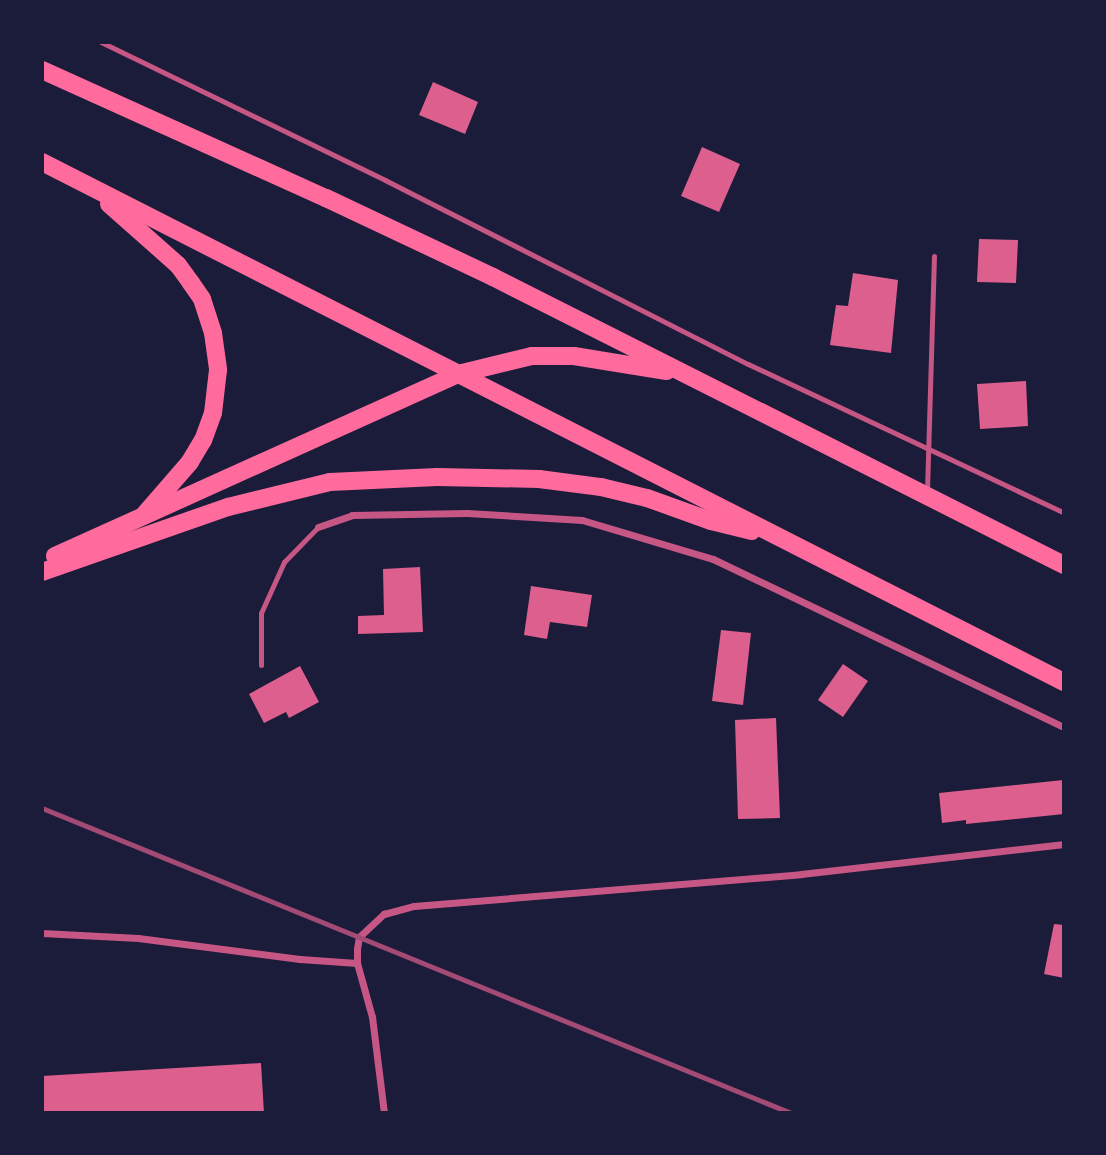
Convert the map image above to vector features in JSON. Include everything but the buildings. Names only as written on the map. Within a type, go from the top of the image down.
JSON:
[{"type":"main road","points":[[42,70],[338,203],[1064,565]]},
{"type":"main road","points":[[42,162],[1064,682]]},
{"type":"main road","points":[[91,187],[178,265],[202,299],[213,333],[218,370],[210,422],[190,462],[141,519]]},
{"type":"main road","points":[[42,561],[141,519],[458,374],[532,356],[573,356],[684,374]]},
{"type":"main road","points":[[42,572],[228,506],[330,482],[437,477],[564,482],[647,498],[711,521],[780,538]]},
{"type":"street","points":[[318,527],[352,515],[467,513],[583,520],[713,559],[1064,727]]},
{"type":"street","points":[[384,1113],[372,1017],[357,963],[359,937],[384,914],[414,906],[607,892],[1064,844]]},
{"type":"street","points":[[42,933],[138,938],[300,959],[357,963]]},
{"type":"lane","points":[[100,42],[385,180],[748,364],[1064,513]]},
{"type":"lane","points":[[927,497],[934,256]]},
{"type":"lane","points":[[261,665],[261,613],[284,562],[318,527]]},
{"type":"railway","points":[[42,808],[791,1113]]}]
